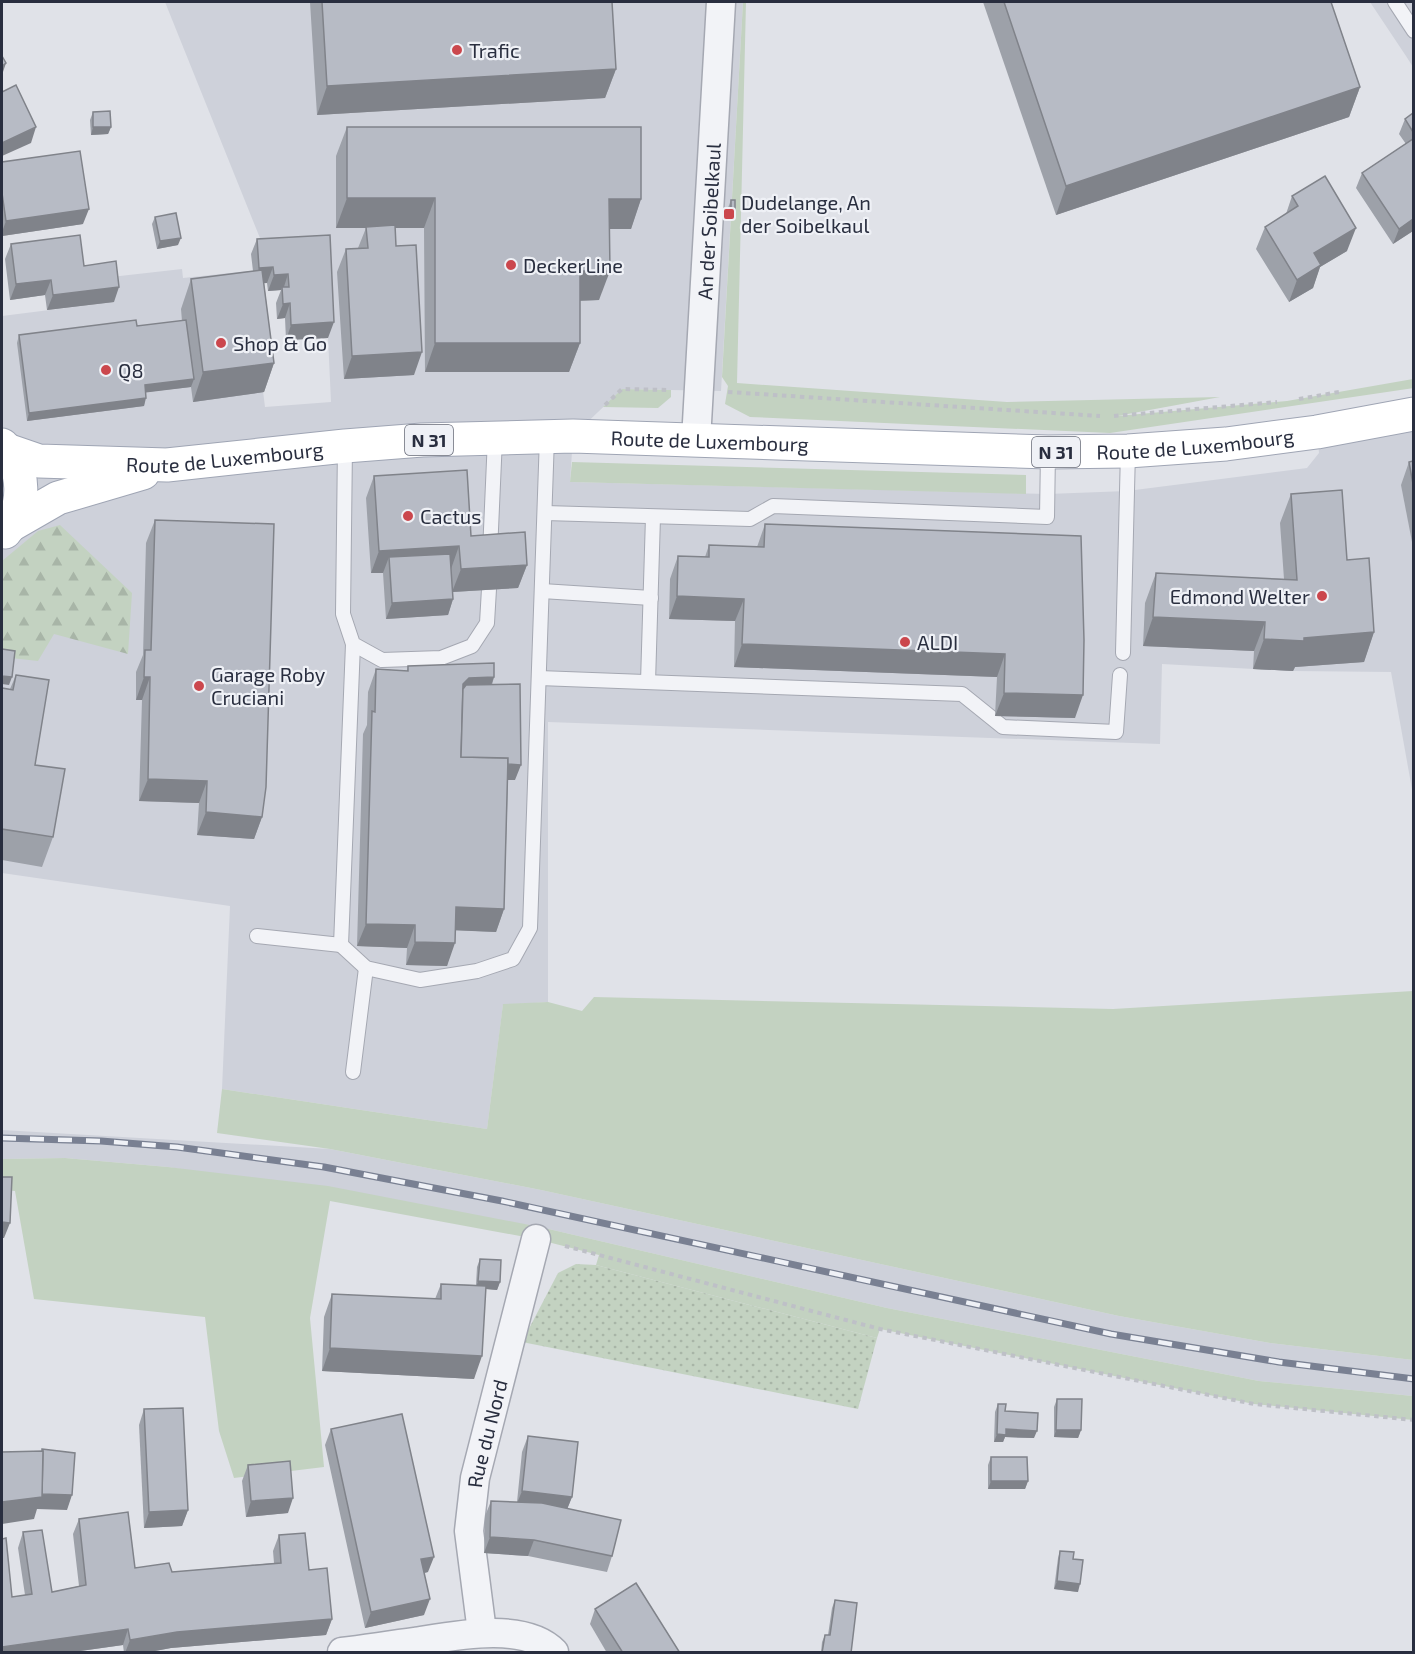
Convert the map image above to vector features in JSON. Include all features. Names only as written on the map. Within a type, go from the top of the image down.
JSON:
[{"type":"main road","name":"Route de Luxembourg","points":[[4,447],[39,461],[167,465],[422,440],[548,437],[1048,452],[1128,451],[1226,444],[1338,428],[1413,414]]},
{"type":"main road","name":"Route de Luxembourg","points":[[4,447],[15,464],[20,479],[21,495],[18,511],[6,531]]},
{"type":"main road","name":"N 31","points":[[6,531],[58,498],[167,465]]},
{"type":"street","name":"An der Soibelkaul","points":[[696,440],[721,2]]},
{"type":"street","name":"Rue du Nord","points":[[482,1632],[469,1531],[475,1478],[536,1239]]},
{"type":"street","points":[[345,1652],[482,1632],[518,1635],[548,1647],[554,1653]]},
{"type":"lane","points":[[1395,2],[1413,31]]},
{"type":"lane","points":[[257,936],[341,945],[366,968],[420,980],[477,971],[513,959],[530,928],[548,437]]},
{"type":"lane","points":[[490,557],[495,438]]},
{"type":"lane","points":[[341,945],[354,644],[343,614],[345,446]]},
{"type":"lane","points":[[1123,653],[1128,451]]},
{"type":"lane","points":[[545,513],[750,519],[773,506],[1047,517],[1048,452]]},
{"type":"lane","points":[[648,682],[653,517]]},
{"type":"lane","points":[[354,644],[382,660],[441,658],[472,646],[487,623],[489,589]]},
{"type":"lane","points":[[542,591],[651,598]]},
{"type":"lane","points":[[539,678],[962,694],[1003,727],[1116,732],[1120,675]]},
{"type":"lane","points":[[353,1072],[366,968]]},
{"type":"path","points":[[698,390],[1106,417],[1287,401]]},
{"type":"path","points":[[1298,399],[1344,391]]},
{"type":"path","points":[[536,1239],[880,1329],[1254,1404],[1413,1420]]},
{"type":"shaded area","points":[[165,2],[743,2],[721,391],[622,389],[573,436],[570,482],[1048,494],[1127,491],[1307,468],[1319,453],[1317,432],[1413,414],[1413,795],[1391,672],[1293,671],[1162,664],[1160,744],[548,722],[548,1002],[503,1005],[487,1129],[222,1089],[230,906],[2,873],[2,537],[11,525],[2,445],[2,316],[113,302],[111,277],[182,269],[183,278],[248,271],[265,407],[331,402],[324,251],[266,253]]},
{"type":"shaded area","points":[[1370,2],[1413,2],[1413,67],[1406,56]]},
{"type":"shaded area","points":[[2,1130],[330,1149],[541,1190],[1119,1316],[1270,1343],[1413,1360],[1413,1396],[1259,1381],[887,1308],[540,1227],[168,1167],[65,1158],[2,1159]]},
{"type":"green space","points":[[743,2],[746,2],[737,383],[1007,402],[1220,397],[1117,416],[1287,401],[1413,379],[1414,388],[1110,433],[750,417],[725,404],[728,386],[722,377]]},
{"type":"green space","points":[[622,389],[671,390],[671,397],[658,408],[603,407]]},
{"type":"green space","points":[[572,462],[1026,475],[1026,494],[570,482]]},
{"type":"green space","points":[[60,525],[132,593],[128,654],[54,634],[38,661],[2,657],[2,561],[38,531]]},
{"type":"green space","points":[[1413,991],[1413,1360],[1270,1343],[1119,1316],[541,1190],[330,1149],[217,1133],[222,1089],[487,1129],[503,1004],[548,1002],[582,1011],[594,997],[1113,1009]]},
{"type":"green space","points":[[65,1158],[168,1167],[328,1186],[540,1227],[887,1308],[1259,1381],[1413,1396],[1413,1420],[1254,1404],[880,1329],[877,1338],[596,1265],[599,1255],[536,1239],[330,1201],[310,1318],[324,1467],[234,1478],[219,1431],[205,1317],[34,1299],[15,1191],[2,1190],[2,1159]]},
{"type":"green space","points":[[576,1264],[596,1265],[877,1338],[858,1409],[522,1342],[558,1273]]},
{"type":"building","name":"Trafic","points":[[322,2],[612,2],[616,69],[327,86]]},
{"type":"building","points":[[1004,2],[1331,2],[1360,87],[1066,186]]},
{"type":"building","points":[[16,85],[36,127],[2,143],[2,92]]},
{"type":"building","points":[[110,111],[111,127],[93,127],[93,112]]},
{"type":"building","points":[[1413,113],[1413,132],[1405,119]]},
{"type":"building","name":"DeckerLine","points":[[347,127],[641,127],[641,199],[609,199],[610,271],[580,271],[580,343],[435,343],[435,198],[347,198]]},
{"type":"building","points":[[1413,139],[1413,219],[1399,229],[1362,173]]},
{"type":"building","points":[[80,151],[89,209],[6,221],[2,193],[2,162]]},
{"type":"building","points":[[1325,176],[1356,228],[1314,253],[1321,265],[1297,280],[1265,227],[1298,206],[1292,196]]},
{"type":"building","points":[[731,200],[735,200],[735,213],[731,213]]},
{"type":"building","points":[[176,213],[181,238],[160,241],[155,217]]},
{"type":"building","points":[[395,225],[396,246],[416,245],[422,352],[352,356],[346,249],[368,248],[366,227]]},
{"type":"building","points":[[80,235],[84,266],[116,261],[119,287],[53,295],[51,280],[16,284],[11,244]]},
{"type":"building","points":[[330,235],[334,322],[291,325],[290,303],[283,304],[282,287],[289,287],[288,274],[274,275],[273,267],[259,268],[257,239]]},
{"type":"building","points":[[262,270],[274,363],[203,372],[191,279]]},
{"type":"building","points":[[136,320],[137,326],[186,320],[194,379],[145,385],[146,398],[29,413],[19,335]]},
{"type":"building","points":[[1413,461],[1413,484],[1409,462]]},
{"type":"building","points":[[467,470],[471,536],[525,532],[527,565],[461,569],[459,546],[379,551],[374,476]]},
{"type":"building","points":[[1342,490],[1347,560],[1369,558],[1374,632],[1304,638],[1304,641],[1264,639],[1265,622],[1153,617],[1156,573],[1297,580],[1291,494]]},
{"type":"building","name":"Garage Roby Cruciani","points":[[155,520],[274,524],[266,787],[262,817],[206,812],[207,781],[148,779],[150,677],[144,677],[145,650],[151,650]]},
{"type":"building","name":"ALDI","points":[[765,524],[1081,536],[1083,695],[1004,693],[1005,654],[742,644],[744,599],[677,596],[678,556],[709,557],[709,545],[764,547]]},
{"type":"building","points":[[450,554],[453,599],[392,603],[389,557]]},
{"type":"building","points":[[2,649],[15,651],[12,677],[2,676]]},
{"type":"building","points":[[494,663],[494,677],[469,678],[463,684],[461,757],[508,758],[504,909],[456,907],[455,943],[415,942],[415,925],[366,924],[372,711],[375,712],[376,669],[408,671],[408,666]]},
{"type":"building","points":[[16,675],[49,680],[35,765],[65,769],[53,837],[2,829],[2,688],[13,690]]},
{"type":"building","points":[[520,684],[521,765],[508,764],[508,758],[461,757],[463,689],[466,685]]},
{"type":"building","points":[[2,1177],[12,1177],[10,1223],[2,1222]]},
{"type":"building","points":[[480,1259],[501,1260],[500,1282],[478,1281]]},
{"type":"building","points":[[441,1284],[486,1286],[482,1356],[330,1348],[332,1294],[441,1299]]},
{"type":"building","points":[[1057,1399],[1082,1399],[1081,1430],[1056,1430]]},
{"type":"building","points":[[998,1404],[1006,1404],[1005,1411],[1038,1413],[1037,1431],[1006,1429],[1006,1435],[997,1434]]},
{"type":"building","points":[[183,1408],[188,1510],[149,1512],[144,1409]]},
{"type":"building","points":[[402,1414],[434,1557],[421,1559],[430,1599],[371,1612],[331,1429]]},
{"type":"building","points":[[528,1436],[578,1442],[572,1497],[522,1491]]},
{"type":"building","points":[[42,1449],[75,1453],[72,1495],[42,1494]]},
{"type":"building","points":[[43,1451],[42,1497],[2,1502],[2,1452]]},
{"type":"building","points":[[991,1457],[1027,1457],[1028,1481],[991,1481]]},
{"type":"building","points":[[290,1461],[293,1498],[251,1501],[248,1465]]},
{"type":"building","points":[[491,1501],[542,1503],[621,1520],[612,1556],[534,1540],[490,1537]]},
{"type":"building","points":[[128,1512],[135,1568],[169,1563],[172,1572],[281,1563],[279,1535],[305,1533],[309,1570],[327,1568],[332,1619],[177,1632],[130,1640],[128,1629],[2,1647],[2,1539],[6,1538],[12,1597],[32,1594],[23,1532],[42,1530],[52,1592],[86,1585],[79,1519]]},
{"type":"building","points":[[1060,1551],[1074,1552],[1073,1559],[1083,1560],[1080,1584],[1057,1581]]},
{"type":"building","points":[[636,1583],[680,1653],[623,1653],[595,1609]]},
{"type":"building","points":[[835,1600],[857,1603],[851,1653],[822,1653],[825,1635],[830,1635]]},
{"type":"railway","points":[[2,1138],[101,1141],[177,1147],[324,1167],[502,1201],[1111,1334],[1279,1362],[1414,1379]]},
{"type":"place","name":"Trafic","points":[[457,50]]},
{"type":"place","name":"Dudelange, An der Soibelkaul","points":[[729,214]]},
{"type":"place","name":"DeckerLine","points":[[511,265]]},
{"type":"place","name":"Shop & Go","points":[[221,343]]},
{"type":"place","name":"Q8","points":[[106,370]]},
{"type":"place","name":"Cactus","points":[[408,516]]},
{"type":"place","name":"Edmond Welter","points":[[1322,596]]},
{"type":"place","name":"ALDI","points":[[905,642]]},
{"type":"place","name":"Garage Roby Cruciani","points":[[199,686]]}]
